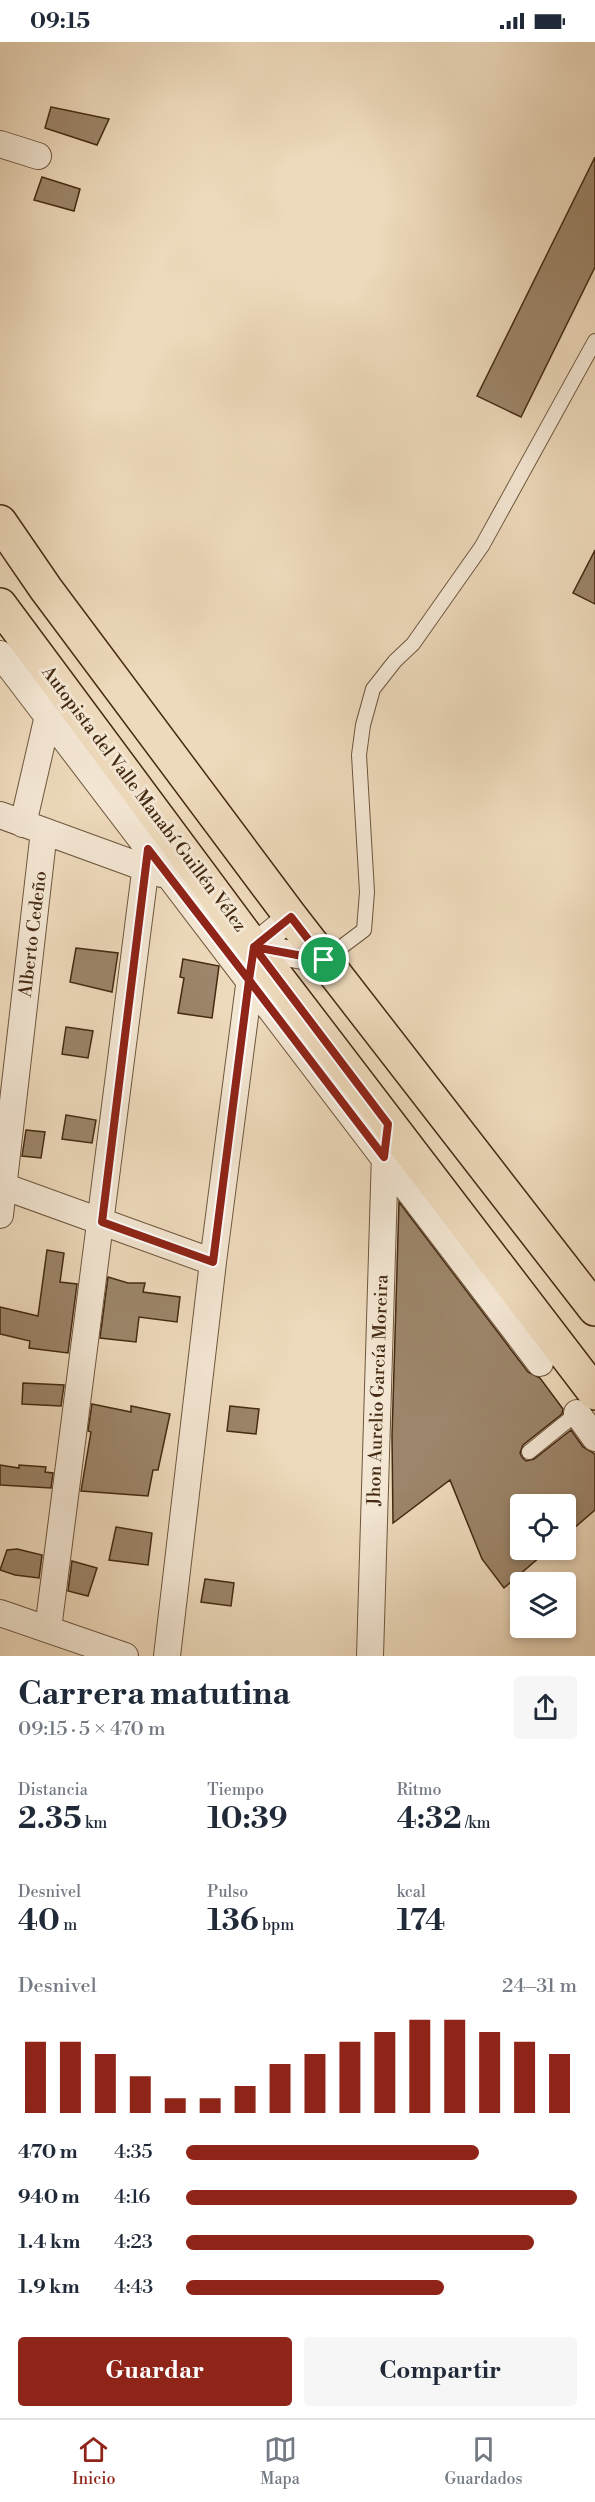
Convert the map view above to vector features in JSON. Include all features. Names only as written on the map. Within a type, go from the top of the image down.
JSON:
[{"type":"main road","points":[[0,522],[46,589],[291,917],[595,1309]]},
{"type":"main road","name":"Autopista del Valle Manabí Guillén Vélez","points":[[0,605],[55,682],[388,1124],[589,1402]]},
{"type":"street","points":[[0,144],[38,156]]},
{"type":"street","points":[[0,654],[9,677],[48,718],[154,865],[249,980],[540,1363]]},
{"type":"street","name":"Alberto Cedeño","points":[[0,1215],[22,823],[55,682]]},
{"type":"street","points":[[22,823],[154,865]]},
{"type":"street","points":[[48,1629],[102,1222],[154,865]]},
{"type":"street","points":[[166,1656],[213,1262],[254,947],[291,917]]},
{"type":"street","points":[[254,947],[324,960]]},
{"type":"street","name":"Jhon Aurelio García Moreira","points":[[370,1656],[384,1157],[388,1124]]},
{"type":"street","points":[[2,1185],[213,1262]]},
{"type":"street","points":[[589,1402],[595,1438]]},
{"type":"street","points":[[0,1613],[125,1656]]},
{"type":"lane","points":[[324,960],[364,930],[366,892],[359,755],[363,725],[372,689],[395,661],[413,644],[482,546],[595,341]]},
{"type":"lane","points":[[529,1452],[589,1402]]},
{"type":"building","points":[[51,107],[109,119],[97,145],[45,128]]},
{"type":"building","points":[[595,157],[595,267],[521,417],[477,396]]},
{"type":"building","points":[[42,177],[80,189],[74,211],[34,200]]},
{"type":"building","points":[[595,550],[595,604],[573,593]]},
{"type":"building","points":[[76,948],[118,953],[112,992],[70,982]]},
{"type":"building","points":[[183,959],[219,966],[212,1018],[178,1013],[184,978],[180,977]]},
{"type":"building","points":[[66,1027],[93,1031],[88,1058],[62,1054]]},
{"type":"building","points":[[66,1115],[96,1120],[92,1143],[62,1139]]},
{"type":"building","points":[[26,1130],[45,1132],[41,1158],[22,1156]]},
{"type":"building","points":[[399,1202],[528,1372],[540,1378],[563,1409],[562,1414],[523,1445],[520,1453],[522,1457],[526,1461],[534,1459],[571,1430],[583,1447],[595,1454],[595,1510],[576,1526],[576,1494],[510,1494],[510,1560],[536,1560],[523,1572],[510,1572],[510,1583],[504,1588],[482,1559],[450,1480],[393,1523],[392,1436]]},
{"type":"building","points":[[47,1250],[64,1253],[60,1282],[77,1284],[68,1353],[29,1348],[30,1341],[0,1334],[0,1307],[38,1316]]},
{"type":"building","points":[[108,1277],[128,1283],[145,1283],[143,1292],[180,1297],[177,1322],[139,1317],[136,1342],[100,1338]]},
{"type":"building","points":[[23,1383],[64,1385],[61,1406],[22,1404]]},
{"type":"building","points":[[92,1404],[131,1412],[131,1406],[170,1414],[158,1470],[153,1470],[148,1496],[81,1491],[91,1432],[88,1431]]},
{"type":"building","points":[[230,1406],[259,1409],[256,1434],[227,1431]]},
{"type":"building","points":[[0,1465],[19,1468],[19,1465],[46,1467],[45,1472],[53,1473],[51,1488],[0,1485]]},
{"type":"building","points":[[116,1527],[152,1533],[148,1565],[109,1560]]},
{"type":"building","points":[[17,1549],[42,1555],[39,1578],[15,1575],[0,1570],[7,1550]]},
{"type":"building","points":[[72,1561],[97,1568],[88,1596],[68,1591]]},
{"type":"building","points":[[205,1579],[234,1583],[231,1606],[201,1602]]},
{"type":"route","points":[[324,960],[254,947],[249,980],[148,849],[102,1222],[213,1262],[249,980],[384,1157],[388,1124],[254,947],[291,917],[324,960]]}]
